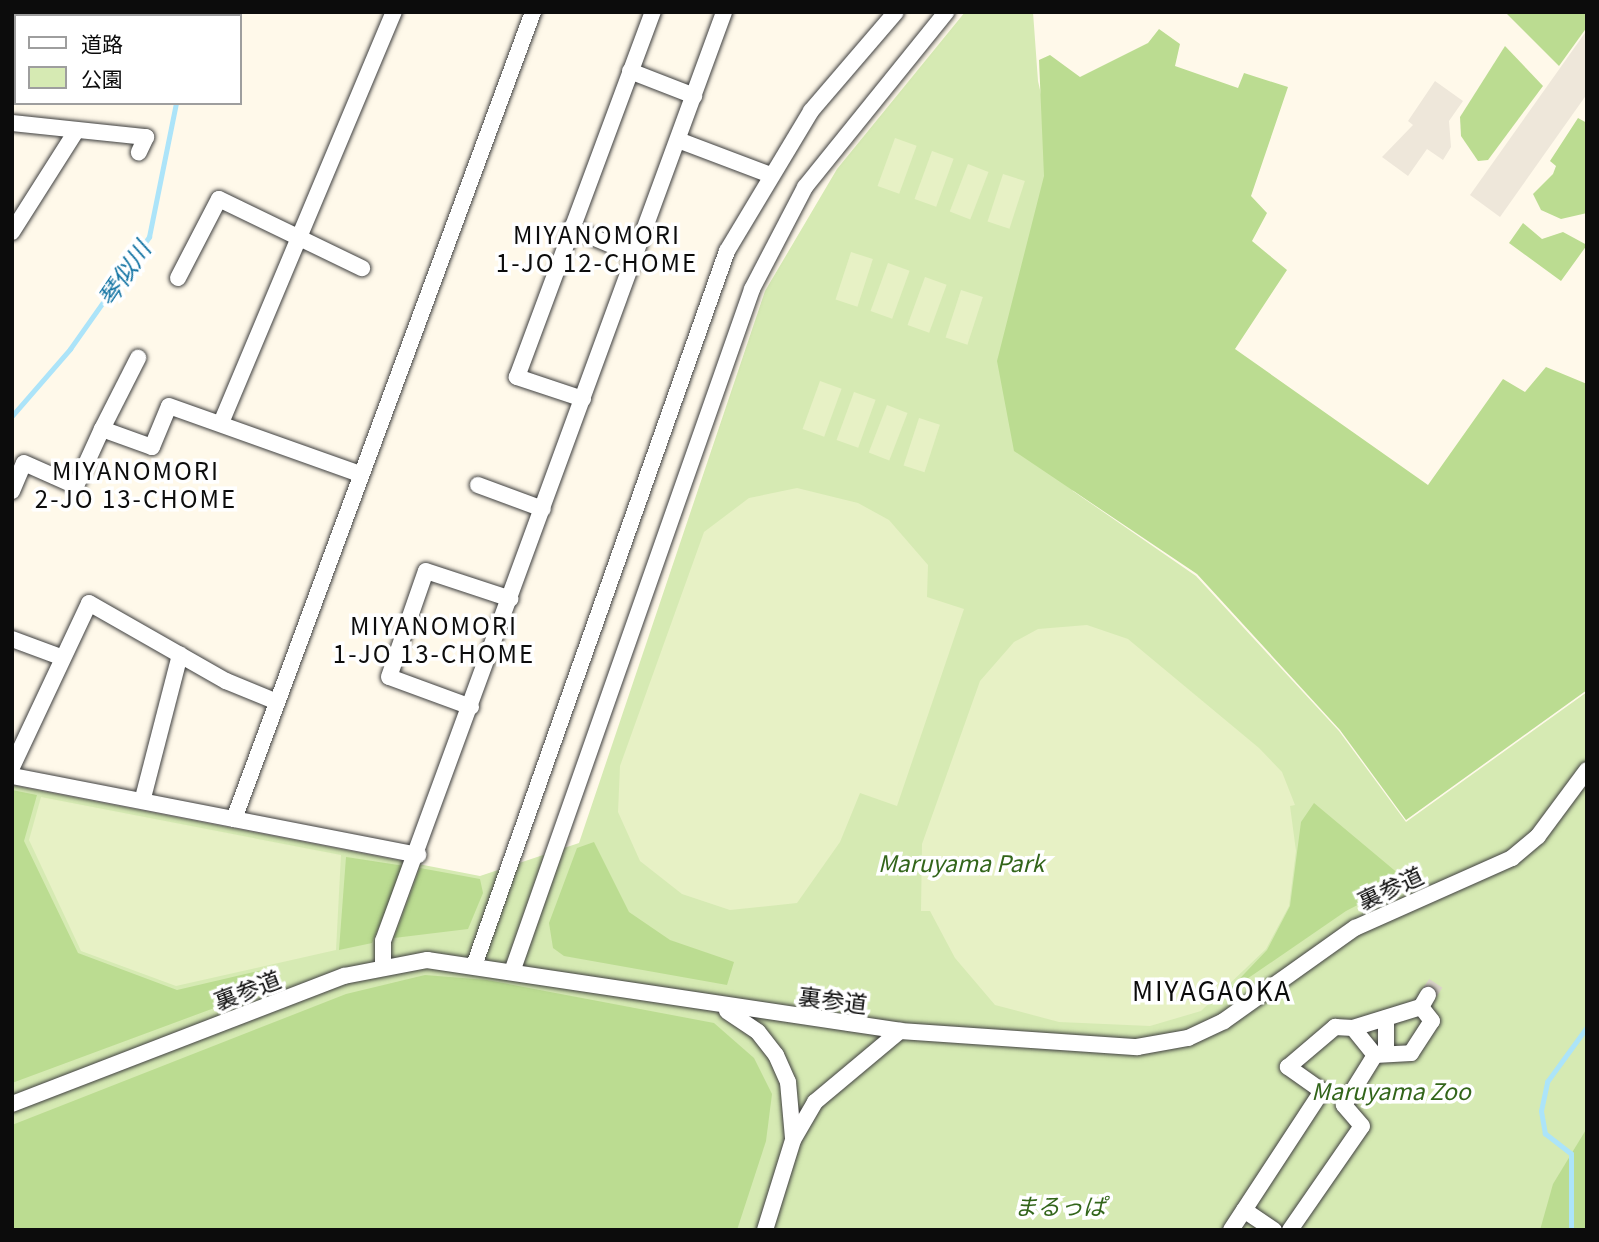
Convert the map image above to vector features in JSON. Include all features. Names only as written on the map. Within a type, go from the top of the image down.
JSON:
[{"type":"street","points":[[221,424],[302,240],[394,12]]},
{"type":"street","points":[[234,819],[533,12]]},
{"type":"street","points":[[583,399],[517,377],[653,12]]},
{"type":"street","points":[[383,965],[383,941],[418,855],[724,12]]},
{"type":"street","points":[[475,963],[713,283],[768,173],[811,111],[896,12]]},
{"type":"street","points":[[513,969],[752,289],[805,187],[946,12]]},
{"type":"street","points":[[630,71],[694,96]]},
{"type":"street","points":[[12,123],[146,137],[139,152]]},
{"type":"street","points":[[12,232],[76,131]]},
{"type":"street","points":[[678,140],[768,173]]},
{"type":"street","points":[[178,278],[219,199],[362,268]]},
{"type":"street","points":[[571,229],[635,255]]},
{"type":"street","points":[[12,491],[24,463],[76,486],[138,358]]},
{"type":"street","points":[[102,429],[152,447],[170,406],[360,474]]},
{"type":"street","points":[[478,485],[543,509]]},
{"type":"street","points":[[471,707],[389,677],[426,571],[510,599]]},
{"type":"street","points":[[12,767],[89,603],[180,655],[277,702]]},
{"type":"street","points":[[12,639],[63,658]]},
{"type":"street","points":[[144,794],[180,655]]},
{"type":"street","name":"裏参道","points":[[12,1104],[383,965],[475,963],[723,1008],[900,1031],[1137,1047],[1188,1038],[1224,1021],[1355,929],[1512,859],[1538,835],[1587,770]]},
{"type":"street","points":[[12,776],[418,855]]},
{"type":"street","points":[[1290,1230],[1362,1126],[1344,1105],[1287,1067],[1335,1027],[1353,1028],[1386,1020],[1424,1001],[1432,1021],[1411,1052],[1380,1055]]},
{"type":"street","points":[[723,1008],[758,1032],[776,1055],[788,1082],[793,1140]]},
{"type":"street","points":[[1344,1105],[1380,1055],[1386,1020]]},
{"type":"street","points":[[1353,1028],[1380,1055]]},
{"type":"street","points":[[765,1230],[793,1140],[815,1102],[847,1069],[900,1031]]},
{"type":"street","points":[[1231,1230],[1322,1091]]},
{"type":"street","points":[[1244,1210],[1274,1230]]},
{"type":"green space","name":"Maruyama Park","points":[[965,12],[1033,12],[1038,81],[1059,175],[1017,347],[1073,491],[1196,576],[1339,731],[1406,822],[1587,692],[1587,1230],[12,1230],[12,785],[480,876],[579,843],[765,291],[837,169]]},
{"type":"green space","points":[[1505,12],[1587,12],[1587,27],[1559,66]]},
{"type":"green space","points":[[1159,29],[1180,44],[1175,66],[1238,88],[1244,73],[1288,87],[1251,196],[1267,213],[1252,241],[1287,270],[1235,349],[1428,485],[1503,379],[1525,392],[1546,367],[1587,384],[1587,690],[1406,820],[1340,730],[1197,574],[1014,451],[997,361],[1044,176],[1039,60],[1050,55],[1080,77],[1148,43]]},
{"type":"green space","points":[[1505,46],[1543,86],[1488,160],[1478,161],[1461,136],[1460,117]]},
{"type":"green space","points":[[1578,118],[1587,123],[1587,213],[1561,219],[1541,210],[1533,194],[1553,174],[1556,166],[1550,161]]},
{"type":"green space","points":[[895,138],[917,146],[899,194],[878,186]]},
{"type":"green space","points":[[932,151],[954,159],[936,207],[915,199]]},
{"type":"green space","points":[[968,164],[989,172],[970,219],[950,212]]},
{"type":"green space","points":[[1003,174],[1025,181],[1009,229],[988,222]]},
{"type":"green space","points":[[1523,223],[1542,239],[1563,232],[1587,245],[1561,281],[1509,243]]},
{"type":"green space","points":[[851,252],[873,259],[857,307],[836,300]]},
{"type":"green space","points":[[888,263],[910,271],[892,319],[871,311]]},
{"type":"green space","points":[[925,277],[947,285],[929,333],[908,325]]},
{"type":"green space","points":[[961,290],[983,297],[967,345],[946,338]]},
{"type":"green space","points":[[820,381],[842,389],[824,437],[803,429]]},
{"type":"green space","points":[[854,392],[876,400],[858,448],[837,440]]},
{"type":"green space","points":[[887,405],[908,413],[889,460],[869,453]]},
{"type":"green space","points":[[919,418],[940,425],[924,472],[904,466]]},
{"type":"green space","points":[[797,488],[858,503],[889,520],[928,565],[927,597],[964,609],[897,806],[860,793],[840,842],[797,903],[730,910],[682,894],[640,861],[618,812],[620,766],[704,532],[749,498]]},
{"type":"green space","points":[[1087,625],[1128,639],[1259,748],[1282,772],[1295,805],[1290,806],[1296,851],[1289,906],[1266,949],[1201,1011],[1150,1026],[1059,1022],[995,1005],[955,958],[930,911],[921,911],[922,844],[980,681],[1014,642],[1038,629]]},
{"type":"green space","points":[[12,790],[37,795],[24,841],[78,953],[177,990],[271,968],[271,987],[12,1083]]},
{"type":"green space","points":[[41,797],[341,855],[336,950],[176,986],[81,951],[29,840]]},
{"type":"green space","points":[[1314,803],[1406,880],[1346,911],[1225,994],[1267,950],[1290,906],[1301,822]]},
{"type":"green space","points":[[594,842],[629,912],[670,940],[734,962],[727,985],[564,956],[553,948],[549,923],[577,848]]},
{"type":"green space","points":[[346,857],[405,866],[372,943],[339,950]]},
{"type":"green space","points":[[420,868],[480,879],[483,893],[468,929],[394,938]]},
{"type":"green space","points":[[425,975],[487,980],[714,1023],[754,1058],[772,1094],[766,1141],[737,1230],[12,1230],[12,1125],[346,994]]},
{"type":"green space","points":[[1587,1128],[1587,1230],[1540,1230],[1553,1184]]},
{"type":"shaded area","points":[[1587,30],[1587,94],[1500,217],[1470,195]]},
{"type":"shaded area","points":[[1435,81],[1463,101],[1449,121],[1451,147],[1443,160],[1427,149],[1408,176],[1382,157],[1413,125],[1408,121]]},
{"type":"waterway","name":"琴似川","points":[[225,14],[230,12]]},
{"type":"waterway","name":"琴似川","points":[[12,416],[70,349],[149,237],[176,105]]},
{"type":"waterway","points":[[1571,1230],[1571,1154],[1545,1134],[1541,1111],[1547,1082],[1587,1027]]},
{"type":"tunnel","points":[[1428,995],[1436,983]]},
{"type":"district","name":"MIYANOMORI 1-JO 12-CHOME","points":[[597,248]]},
{"type":"district","name":"MIYANOMORI 2-JO 13-CHOME","points":[[136,484]]},
{"type":"district","name":"MIYANOMORI 1-JO 13-CHOME","points":[[434,639]]},
{"type":"district","name":"MIYAGAOKA","points":[[1212,990]]},
{"type":"park label","name":"Maruyama Zoo","points":[[1391,1090]]},
{"type":"park label","name":"まるっぱ","points":[[1060,1205]]}]
